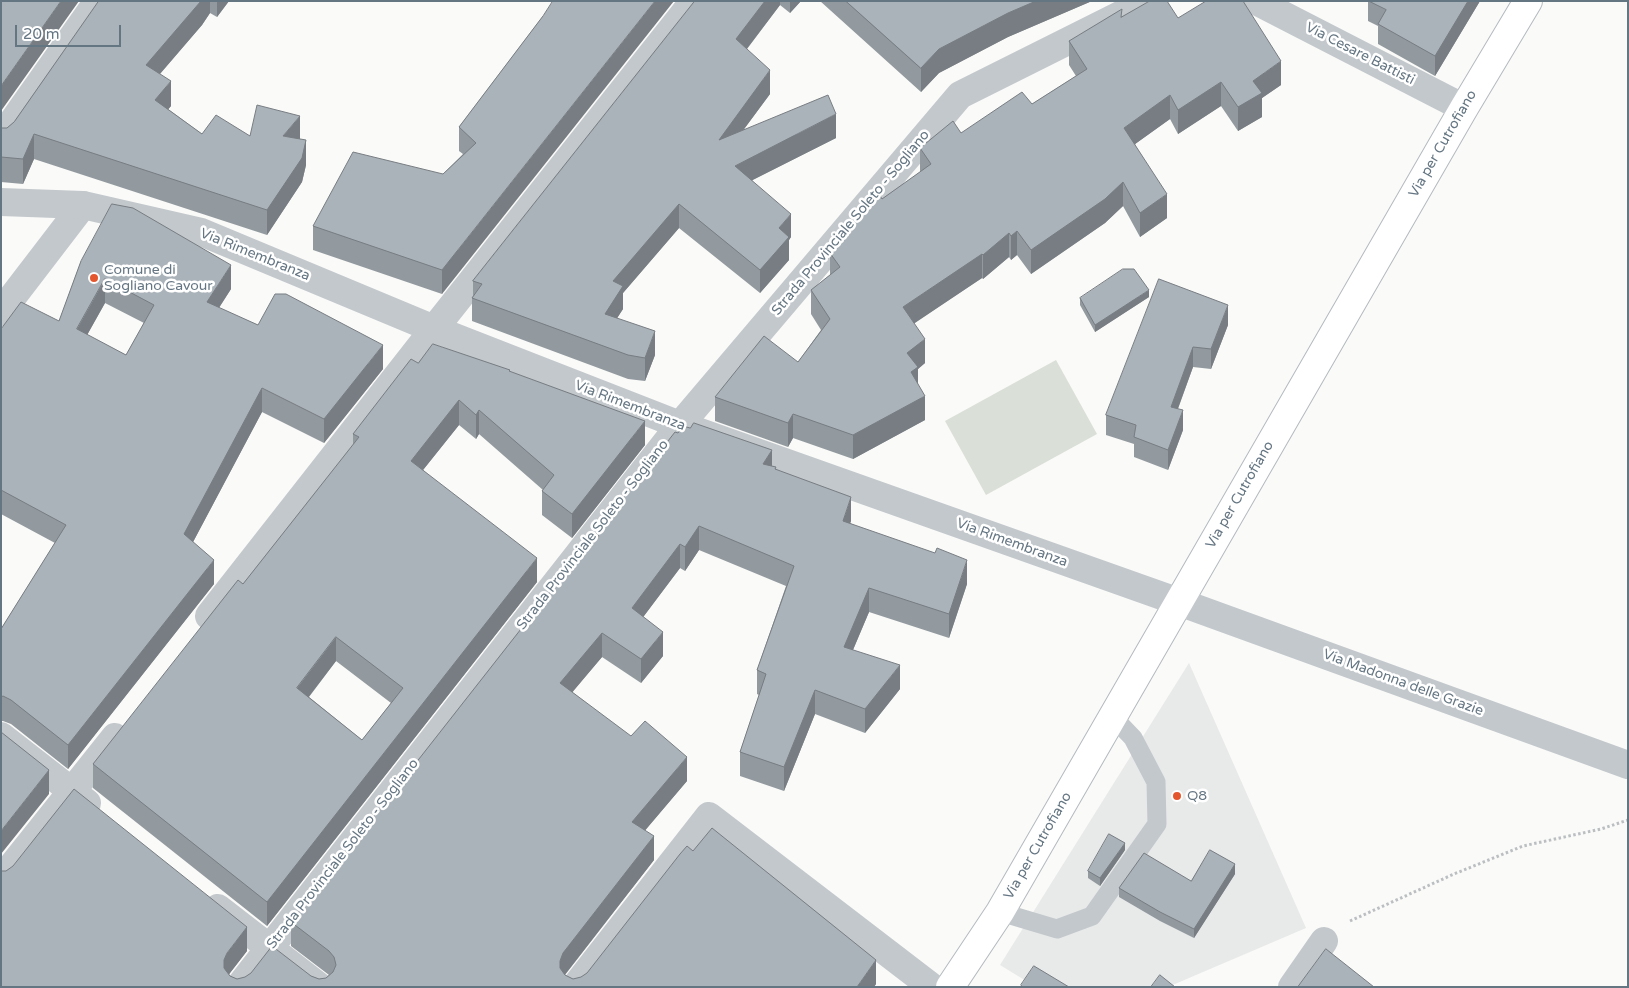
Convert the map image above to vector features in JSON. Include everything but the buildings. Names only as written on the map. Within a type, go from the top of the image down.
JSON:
[{"type":"main road","name":"Via per Cutrofiano","points":[[950,987],[1000,912],[1464,108],[1528,1]]},
{"type":"street","points":[[1,138],[98,1]]},
{"type":"street","points":[[195,635],[694,1]]},
{"type":"street","name":"Strada Provinciale Soleto - Sogliano","points":[[239,987],[680,425],[960,95],[1148,1]]},
{"type":"street","name":"Via Cesare Battisti","points":[[1256,1],[1464,108]]},
{"type":"street","name":"Via Rimembranza","points":[[1,202],[83,205],[201,232],[434,329],[680,425],[1179,602]]},
{"type":"street","points":[[1,312],[83,205]]},
{"type":"street","name":"Via Madonna delle Grazie","points":[[1179,602],[1628,765]]},
{"type":"street","points":[[1,880],[128,721]]},
{"type":"street","points":[[1,736],[103,816]]},
{"type":"street","points":[[575,987],[709,816],[932,987]]},
{"type":"street","points":[[201,894],[320,987]]},
{"type":"street","points":[[1292,987],[1324,941]]},
{"type":"lane","points":[[1000,912],[1057,929],[1092,916],[1157,824],[1156,782],[1133,738],[1112,716]]},
{"type":"path","points":[[1324,941],[1344,924],[1454,874],[1523,846],[1628,820]]},
{"type":"shaded area","points":[[1056,360],[1097,434],[986,495],[945,421]]},
{"type":"shaded area","name":"Q8","points":[[1189,663],[1306,928],[1168,987],[1036,987],[1000,965]]},
{"type":"place","name":"Comune di Sogliano Cavour","points":[[94,278]]},
{"type":"place","name":"Q8","points":[[1177,796]]}]
